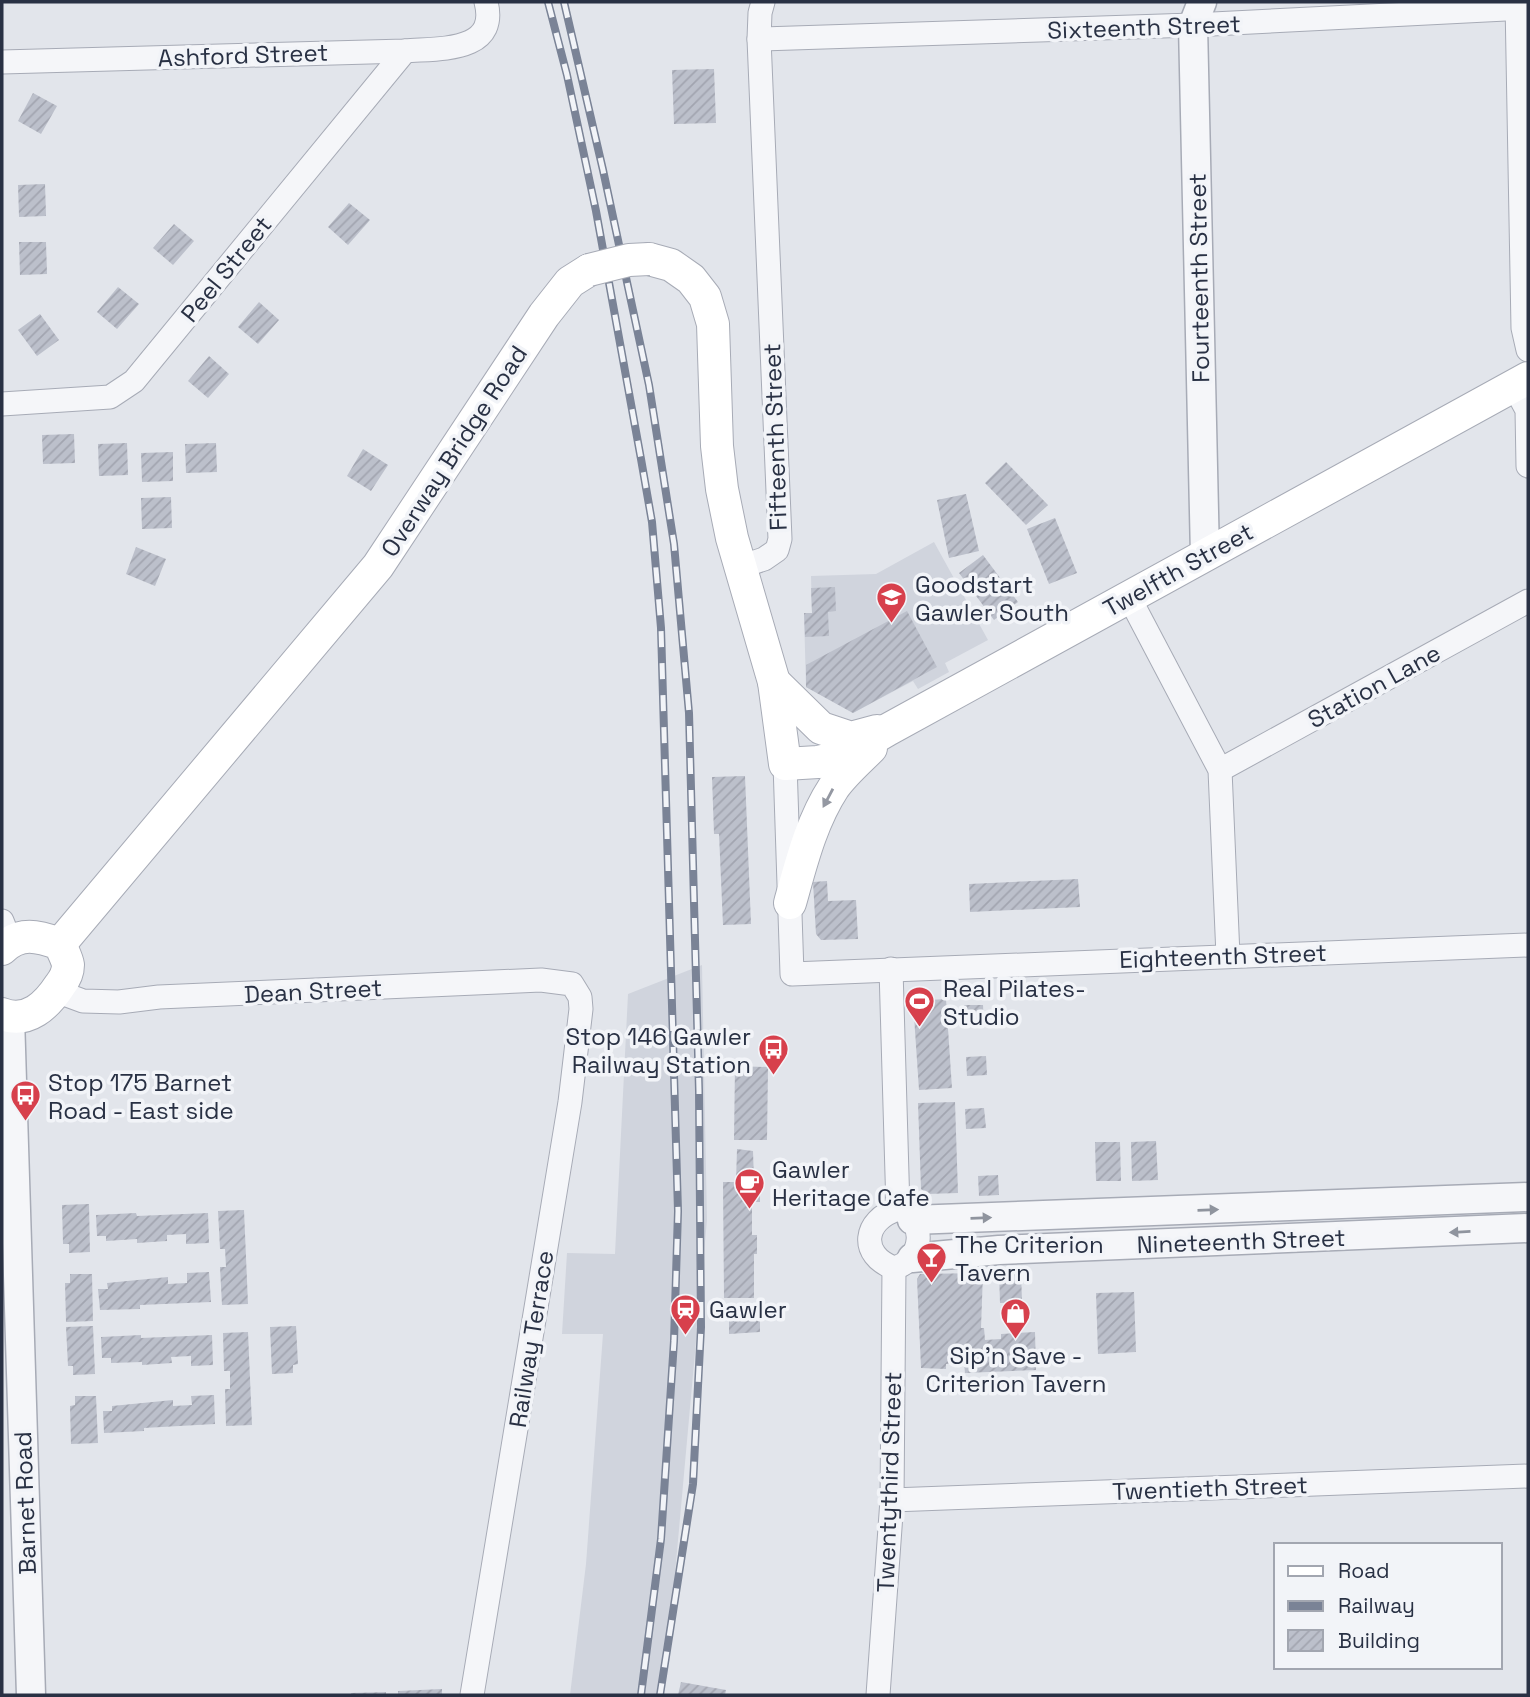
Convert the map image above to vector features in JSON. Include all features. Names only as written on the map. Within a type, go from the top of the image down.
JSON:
[{"type":"main road","name":"Overway Bridge Road","points":[[60,944],[378,566],[544,315],[570,282],[589,271],[629,260],[649,259],[671,265],[691,279],[705,297],[713,324],[717,446],[721,478],[740,567]]},
{"type":"main road","name":"Twelfth Street","points":[[785,764],[818,762],[841,757],[1521,382]]},
{"type":"main road","points":[[740,567],[774,682],[785,764]]},
{"type":"main road","points":[[774,682],[821,728],[851,738],[889,729]]},
{"type":"main road","points":[[790,903],[808,839],[835,786],[889,729]]},
{"type":"main road","points":[[5,937],[37,935],[60,944],[68,966],[65,978],[51,1000],[27,1015],[6,1015]]},
{"type":"street","name":"Ashford Street","points":[[2,62],[405,51],[446,47],[473,42],[481,36],[489,15],[486,2]]},
{"type":"street","name":"Fifteenth Street","points":[[740,567],[771,555],[777,550],[780,539],[759,39],[763,2]]},
{"type":"street","name":"Sixteenth Street","points":[[759,39],[1197,14],[1521,6]]},
{"type":"street","points":[[1521,6],[1523,328],[1528,350]]},
{"type":"street","name":"Fourteenth Street","points":[[1197,14],[1205,555]]},
{"type":"street","name":"Peel Street","points":[[2,404],[110,397],[134,380],[405,51]]},
{"type":"street","points":[[1521,382],[1527,410],[1528,466]]},
{"type":"street","points":[[1129,597],[1220,770],[1228,956]]},
{"type":"street","name":"Station Lane","points":[[1220,770],[1528,601]]},
{"type":"street","points":[[785,764],[790,903]]},
{"type":"street","name":"Eighteenth Street","points":[[790,903],[792,974],[1528,945]]},
{"type":"street","points":[[891,969],[905,1215],[919,1238],[918,1248],[903,1263],[879,1261],[870,1239],[873,1226],[879,1217],[905,1215]]},
{"type":"street","name":"Dean Street","points":[[56,991],[83,1001],[119,1002],[159,997],[541,980],[572,984]]},
{"type":"street","name":"Railway Terrace","points":[[472,1695],[570,1102],[581,1009],[580,997],[572,984]]},
{"type":"street","name":"Barnet Road","points":[[6,1015],[31,1695]]},
{"type":"street","name":"Nineteenth Street","points":[[905,1215],[1528,1197]]},
{"type":"street","name":"Nineteenth Street","points":[[903,1263],[999,1251],[1528,1228]]},
{"type":"street","name":"Twentythird Street","points":[[878,1695],[892,1500],[903,1263]]},
{"type":"street","name":"Twentieth Street","points":[[892,1500],[1528,1476]]},
{"type":"shaded area","name":"Goodstart Gawler South","points":[[934,542],[988,640],[945,663],[949,672],[918,689],[913,681],[853,713],[806,687],[804,613],[812,613],[811,576],[876,574]]},
{"type":"shaded area","points":[[702,965],[707,1220],[664,1695],[570,1695],[586,1564],[603,1334],[562,1334],[567,1253],[615,1254],[628,994]]},
{"type":"building","points":[[714,69],[716,123],[674,124],[672,70]]},
{"type":"building","points":[[33,93],[57,106],[41,134],[18,121]]},
{"type":"building","points":[[45,184],[46,216],[19,217],[18,185]]},
{"type":"building","points":[[349,203],[370,220],[348,245],[328,227]]},
{"type":"building","points":[[174,224],[194,241],[173,265],[153,248]]},
{"type":"building","points":[[19,242],[46,242],[47,274],[20,275]]},
{"type":"building","points":[[118,287],[139,304],[117,329],[97,312]]},
{"type":"building","points":[[259,302],[279,320],[258,344],[238,327]]},
{"type":"building","points":[[40,314],[59,340],[37,356],[18,330]]},
{"type":"building","points":[[209,356],[229,374],[208,398],[188,381]]},
{"type":"building","points":[[74,434],[75,463],[43,464],[42,435]]},
{"type":"building","points":[[127,443],[128,475],[99,476],[98,444]]},
{"type":"building","points":[[216,443],[217,472],[186,473],[185,444]]},
{"type":"building","points":[[363,449],[388,465],[371,491],[347,476]]},
{"type":"building","points":[[173,452],[173,481],[142,482],[141,453]]},
{"type":"building","points":[[1006,462],[1048,505],[1026,525],[985,483]]},
{"type":"building","points":[[966,494],[979,551],[949,558],[937,500]]},
{"type":"building","points":[[171,497],[172,528],[142,529],[141,498]]},
{"type":"building","points":[[1055,518],[1077,573],[1049,584],[1027,529]]},
{"type":"building","points":[[136,547],[166,559],[155,586],[126,574]]},
{"type":"building","points":[[983,555],[1018,602],[994,620],[959,573]]},
{"type":"building","points":[[835,587],[836,611],[828,612],[829,636],[805,637],[804,613],[812,613],[811,588]]},
{"type":"building","points":[[907,611],[937,667],[853,713],[806,687],[806,665]]},
{"type":"building","points":[[745,776],[751,924],[723,925],[719,834],[714,834],[712,777]]},
{"type":"building","points":[[1078,879],[1080,907],[970,912],[969,884]]},
{"type":"building","points":[[827,881],[828,901],[856,900],[858,939],[821,940],[816,934],[813,882]]},
{"type":"building","points":[[946,999],[952,1088],[919,1090],[913,1001]]},
{"type":"building","points":[[964,1005],[983,1005],[984,1024],[965,1025]]},
{"type":"building","points":[[986,1056],[987,1075],[967,1076],[966,1057]]},
{"type":"building","points":[[735,1066],[768,1067],[767,1140],[734,1140]]},
{"type":"building","points":[[955,1102],[958,1193],[927,1194],[921,1189],[918,1103]]},
{"type":"building","points":[[984,1108],[986,1128],[966,1129],[965,1109]]},
{"type":"building","points":[[1156,1141],[1158,1180],[1132,1181],[1131,1142]]},
{"type":"building","points":[[1095,1142],[1120,1142],[1121,1181],[1096,1181]]},
{"type":"building","points":[[737,1149],[753,1151],[754,1181],[760,1181],[760,1202],[752,1202],[752,1235],[757,1235],[754,1298],[724,1298],[723,1182],[736,1182]]},
{"type":"building","points":[[998,1175],[999,1195],[979,1196],[978,1176]]},
{"type":"building","points":[[89,1204],[90,1252],[69,1253],[69,1244],[63,1244],[62,1205]]},
{"type":"building","points":[[244,1210],[248,1304],[222,1305],[220,1267],[226,1267],[225,1249],[220,1249],[218,1211]]},
{"type":"building","points":[[136,1213],[137,1216],[208,1213],[209,1243],[186,1244],[186,1234],[167,1235],[167,1241],[137,1243],[137,1239],[106,1241],[106,1236],[97,1236],[96,1215]]},
{"type":"building","points":[[209,1272],[211,1302],[140,1305],[140,1309],[100,1310],[98,1289],[108,1289],[107,1283],[168,1277],[168,1284],[187,1283],[187,1273]]},
{"type":"building","points":[[1021,1272],[1022,1302],[1000,1303],[999,1273]]},
{"type":"building","points":[[983,1273],[981,1328],[984,1328],[985,1340],[1001,1339],[1001,1334],[1035,1332],[1036,1370],[965,1373],[964,1363],[946,1364],[946,1369],[921,1368],[917,1279],[920,1274]]},
{"type":"building","points":[[70,1274],[92,1274],[93,1321],[66,1322],[65,1283],[70,1283]]},
{"type":"building","points":[[1134,1292],[1136,1352],[1098,1354],[1096,1293]]},
{"type":"building","points":[[735,1306],[760,1308],[760,1332],[729,1334],[729,1312]]},
{"type":"building","points":[[93,1326],[95,1374],[73,1375],[73,1366],[68,1366],[66,1327]]},
{"type":"building","points":[[296,1326],[298,1364],[293,1365],[293,1373],[272,1374],[270,1327]]},
{"type":"building","points":[[248,1332],[252,1425],[226,1426],[225,1389],[230,1389],[230,1371],[224,1371],[223,1333]]},
{"type":"building","points":[[141,1335],[141,1338],[212,1335],[213,1365],[191,1366],[191,1356],[171,1357],[172,1363],[142,1365],[142,1362],[111,1363],[111,1358],[102,1358],[101,1337]]},
{"type":"building","points":[[214,1395],[215,1424],[104,1433],[103,1411],[112,1411],[112,1406],[173,1400],[173,1406],[192,1405],[191,1396]]},
{"type":"building","points":[[75,1396],[96,1396],[98,1443],[71,1444],[70,1406],[75,1405]]},
{"type":"building","points":[[681,1682],[726,1690],[725,1695],[678,1695]]},
{"type":"building","points":[[442,1689],[442,1695],[398,1695],[398,1691]]},
{"type":"building","points":[[386,1692],[386,1695],[351,1695],[351,1693]]},
{"type":"railway","points":[[548,2],[567,75],[596,211],[641,459],[652,522],[661,628],[678,1211],[674,1341],[661,1539],[641,1695]]},
{"type":"railway","points":[[564,2],[649,385],[674,544],[689,713],[699,1091],[701,1327],[693,1484],[660,1695]]},
{"type":"place","name":"Goodstart Gawler South","points":[[892,625]]},
{"type":"place","name":"Real Pilates- Studio","points":[[920,1029]]},
{"type":"place","name":"Stop 146 Gawler Railway Station","points":[[774,1077]]},
{"type":"place","name":"Stop 175 Barnet Road - East side","points":[[25,1123]]},
{"type":"place","name":"Gawler Heritage Cafe","points":[[749,1210]]},
{"type":"place","name":"The Criterion Tavern","points":[[932,1285]]},
{"type":"place","name":"Gawler","points":[[686,1336]]},
{"type":"place","name":"Sip'n Save - Criterion Tavern","points":[[1016,1340]]}]
